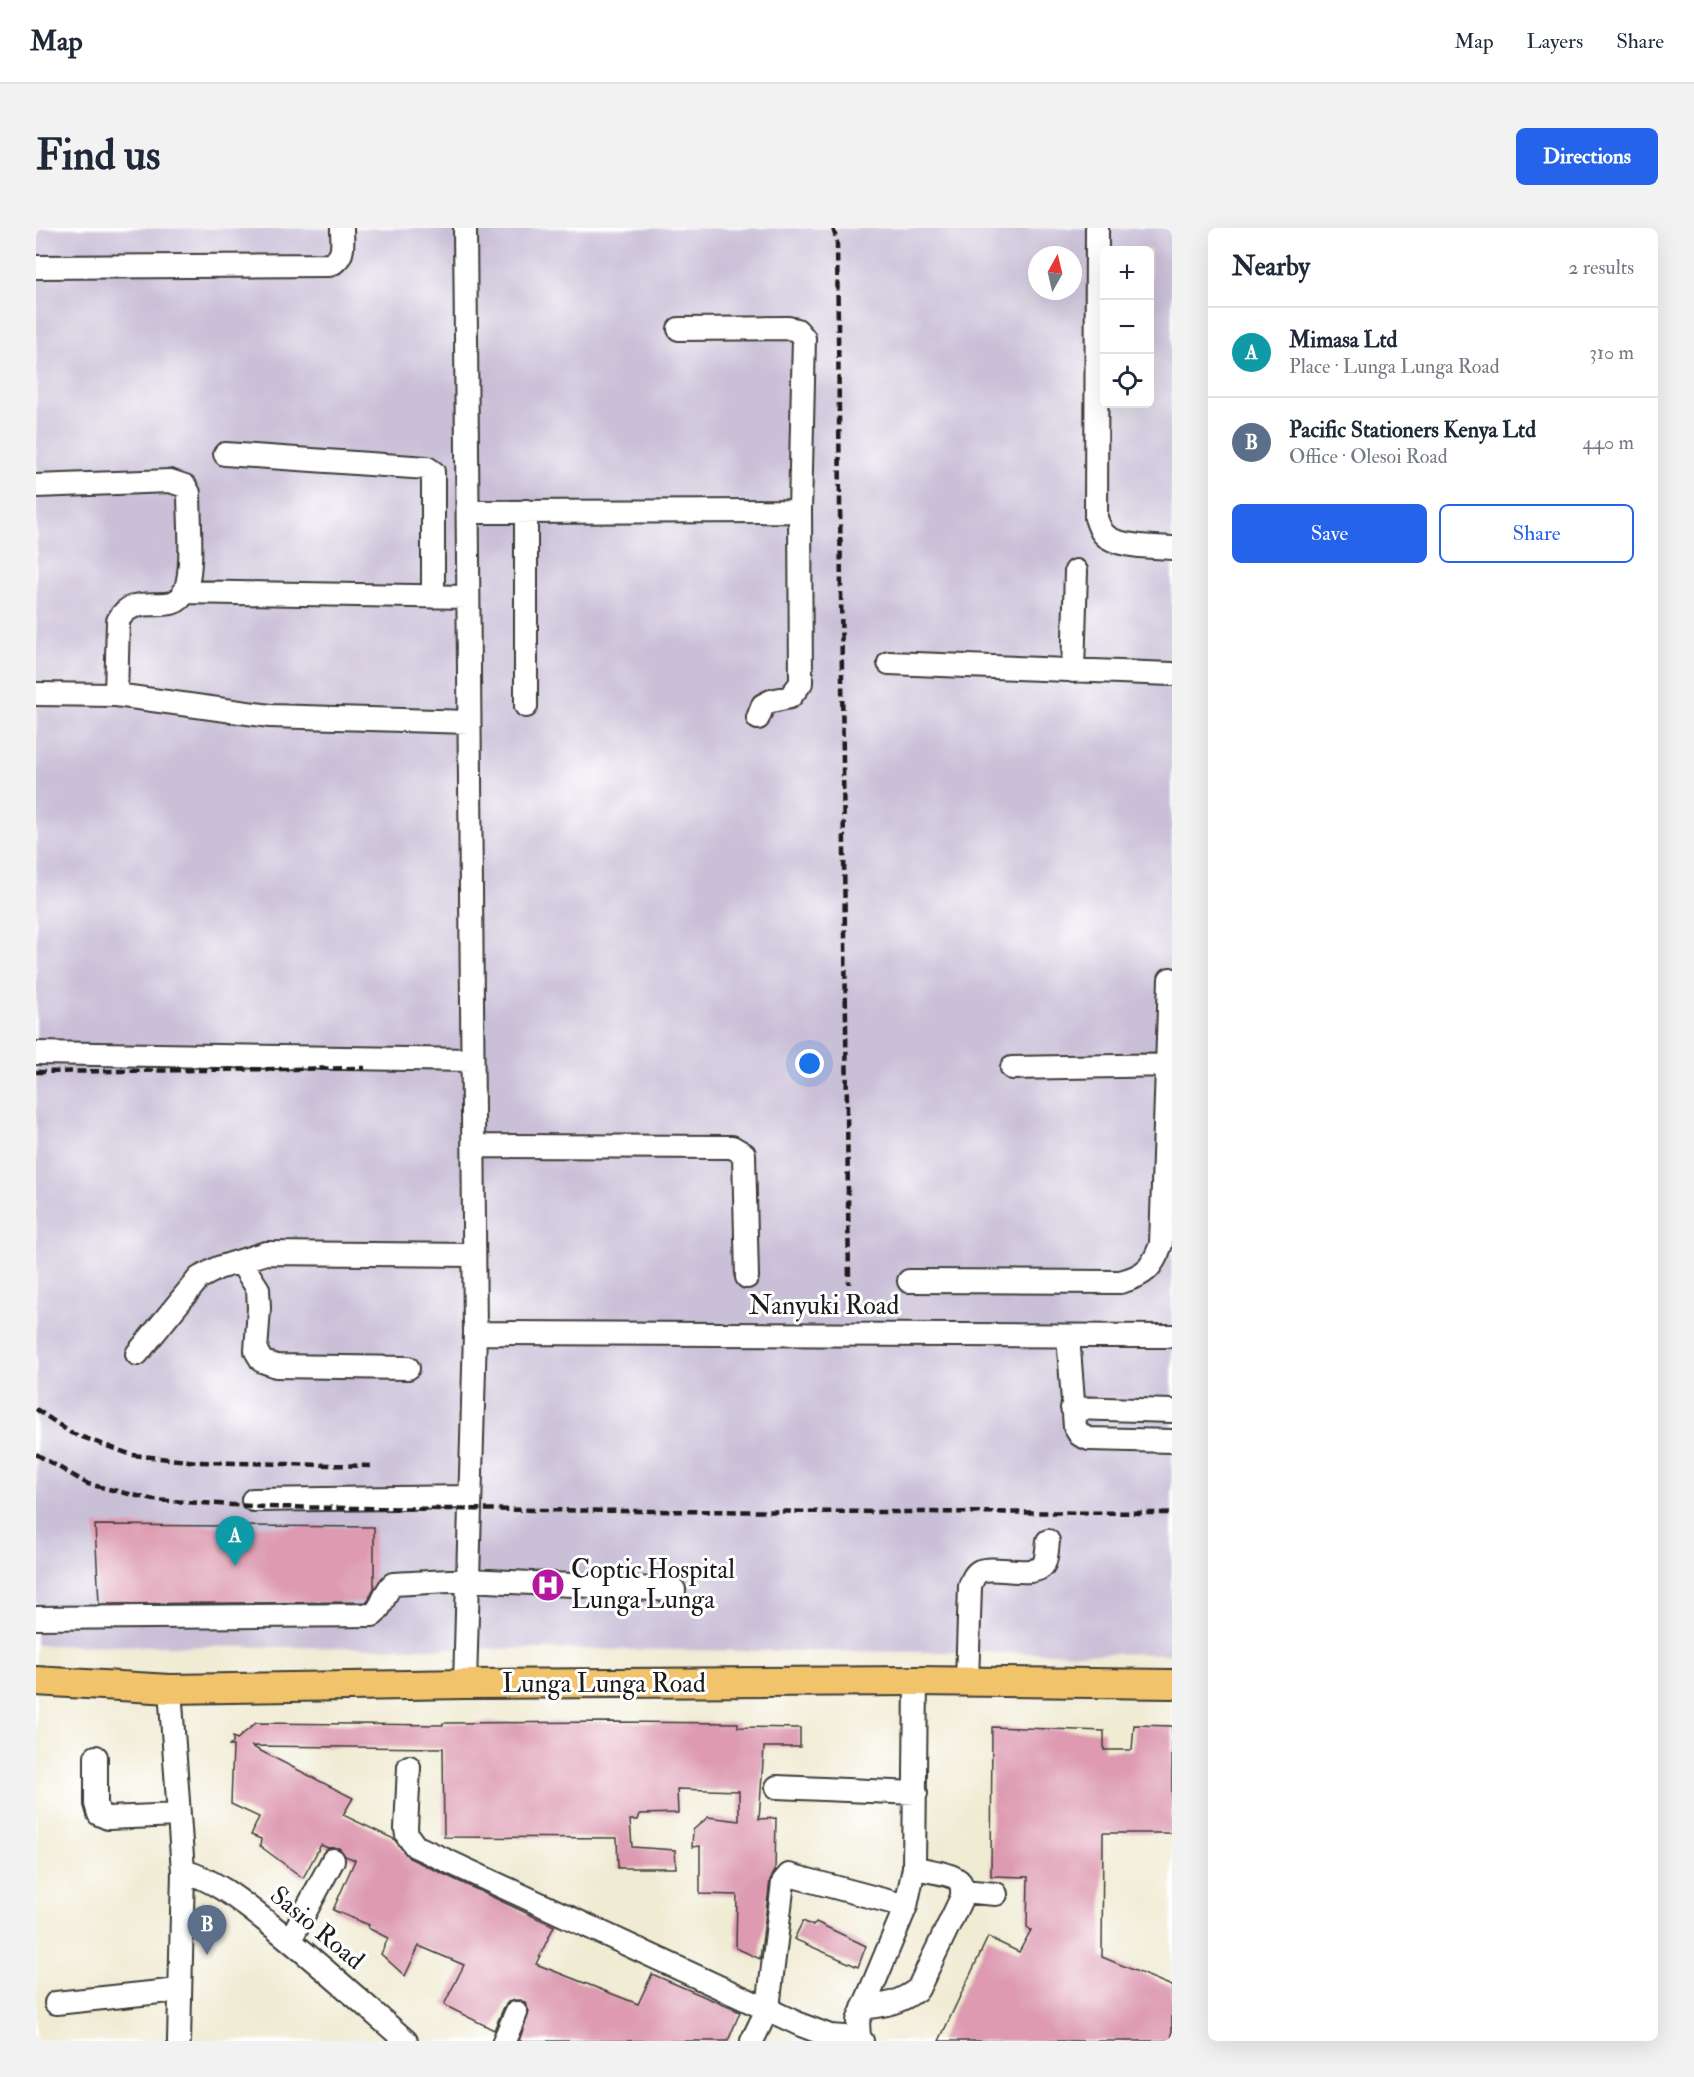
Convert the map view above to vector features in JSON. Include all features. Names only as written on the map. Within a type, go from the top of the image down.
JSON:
[{"type":"main road","name":"Lunga Lunga Road","points":[[36,1681],[170,1689],[465,1684],[966,1682],[1172,1684]]},
{"type":"street","points":[[36,267],[329,265],[338,262],[342,254],[342,228]]},
{"type":"street","points":[[465,228],[475,1333],[465,1684]]},
{"type":"street","points":[[1097,228],[1096,518],[1100,530],[1109,539],[1172,549]]},
{"type":"street","points":[[679,329],[788,328],[796,330],[804,338],[800,511],[801,683],[790,697],[763,705],[758,718]]},
{"type":"street","points":[[225,454],[427,468],[433,472],[433,597]]},
{"type":"street","points":[[36,486],[170,481],[185,486],[189,493],[189,572],[184,592],[177,602],[135,605],[126,609],[122,614],[118,621],[116,695]]},
{"type":"street","points":[[526,511],[526,706]]},
{"type":"street","points":[[468,512],[800,511]]},
{"type":"street","points":[[1072,670],[1076,571]]},
{"type":"street","points":[[184,592],[468,597]]},
{"type":"street","points":[[889,663],[1172,674]]},
{"type":"street","points":[[36,694],[116,695],[270,716],[469,722]]},
{"type":"street","points":[[909,1281],[1120,1282],[1136,1278],[1155,1262],[1161,1244],[1170,1065],[1170,979]]},
{"type":"street","points":[[36,1053],[472,1060]]},
{"type":"street","points":[[1012,1068],[1170,1065]]},
{"type":"street","points":[[473,1146],[732,1147],[744,1154],[747,1277]]},
{"type":"street","points":[[137,1354],[199,1278],[218,1268],[266,1253],[474,1255]]},
{"type":"street","points":[[240,1261],[258,1289],[256,1351],[262,1361],[276,1366],[408,1368]]},
{"type":"street","name":"Nanyuki Road","points":[[475,1333],[1172,1336]]},
{"type":"street","points":[[1068,1336],[1072,1408],[1075,1427],[1080,1435],[1089,1439],[1172,1442]]},
{"type":"street","points":[[1072,1408],[1172,1411]]},
{"type":"street","points":[[253,1500],[470,1497]]},
{"type":"street","points":[[966,1682],[970,1586],[973,1577],[979,1571],[1036,1571],[1045,1563],[1048,1541]]},
{"type":"street","points":[[36,1618],[374,1615],[380,1609],[388,1589],[393,1584],[468,1580],[674,1590]]},
{"type":"street","points":[[409,1767],[406,1829],[407,1835],[415,1846],[830,2036],[860,2039],[858,2021],[906,1906],[914,1868],[916,1682]]},
{"type":"street","points":[[170,1689],[183,1870],[179,2041]]},
{"type":"street","points":[[96,1757],[96,1804],[99,1814],[108,1818],[178,1815]]},
{"type":"street","points":[[777,1787],[916,1793]]},
{"type":"street","points":[[290,1940],[333,1860]]},
{"type":"street","points":[[863,2008],[891,2005],[905,1999],[918,1989],[962,1897],[960,1881],[954,1877],[914,1868]]},
{"type":"street","name":"Sasio Road","points":[[183,1870],[211,1882],[290,1940],[406,2041]]},
{"type":"street","points":[[752,2041],[768,2008],[783,1882],[789,1875],[906,1906]]},
{"type":"street","points":[[962,1891],[996,1894]]},
{"type":"street","points":[[56,2003],[179,1990]]},
{"type":"street","points":[[504,2041],[516,2013]]},
{"type":"shaded area","points":[[36,228],[1172,228],[1172,1654],[36,1645]]},
{"type":"building","points":[[95,1525],[374,1527],[374,1588],[367,1602],[99,1604]]},
{"type":"building","points":[[256,1723],[443,1725],[443,1723],[738,1723],[738,1727],[800,1728],[800,1747],[764,1747],[759,1819],[776,1818],[775,1871],[770,1880],[760,1959],[736,1948],[737,1895],[700,1894],[700,1846],[692,1847],[693,1830],[708,1817],[739,1821],[739,1791],[677,1789],[678,1813],[640,1814],[638,1820],[630,1820],[632,1847],[675,1850],[676,1868],[618,1868],[617,1838],[444,1837],[443,1748],[251,1746],[353,1798],[343,1815],[394,1839],[409,1858],[554,1926],[536,1964],[638,2004],[652,1974],[740,2012],[728,2041],[519,2041],[529,2012],[526,2004],[521,2000],[508,2002],[494,2030],[444,2005],[464,1965],[419,1946],[405,1976],[381,1954],[388,1938],[368,1928],[369,1925],[333,1910],[355,1860],[345,1856],[339,1848],[328,1848],[321,1845],[303,1878],[260,1846],[261,1839],[251,1835],[259,1817],[231,1804],[233,1746],[229,1746],[233,1743],[233,1737],[237,1739]]},
{"type":"building","points":[[1134,1725],[1172,1726],[1172,1833],[1103,1833],[1102,1957],[1172,1986],[1172,2041],[939,2041],[988,1937],[1019,1952],[1031,1930],[1027,1927],[1028,1877],[991,1876],[992,1727],[1104,1731],[1104,1750],[1132,1750]]},
{"type":"building","points":[[803,1921],[813,1926],[816,1922],[866,1946],[858,1967],[794,1939]]},
{"type":"railway","points":[[833,228],[837,242],[849,1284]]},
{"type":"railway","points":[[36,1072],[365,1068]]},
{"type":"railway","points":[[36,1409],[71,1433],[132,1455],[197,1462],[372,1466]]},
{"type":"railway","points":[[36,1454],[88,1484],[154,1500],[265,1507],[1172,1513]]},
{"type":"place","name":"Mimasa Ltd","points":[[235,1566]]},
{"type":"place","name":"Coptic Hospital Lunga Lunga","points":[[548,1585]]},
{"type":"place","name":"Pacific Stationers Kenya Ltd","points":[[207,1955]]}]
